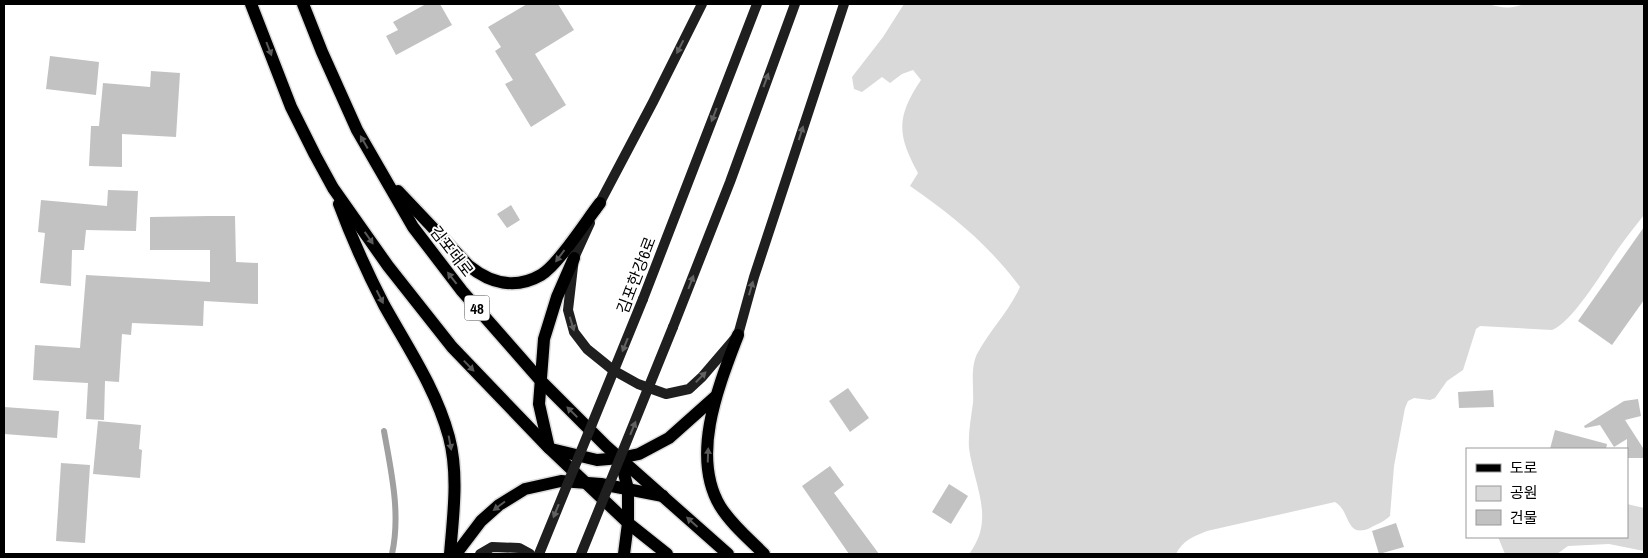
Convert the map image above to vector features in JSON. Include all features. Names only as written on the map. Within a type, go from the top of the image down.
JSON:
[{"type":"main road","points":[[252,4],[291,107],[333,188],[356,250],[428,382],[449,438],[454,468],[455,496],[450,554]]},
{"type":"main road","name":"김포대로","points":[[304,4],[322,52],[357,130],[413,227],[462,291],[540,381],[620,458],[728,554]]},
{"type":"main road","points":[[381,172],[469,266],[482,276],[494,281],[510,284],[528,281],[542,275],[554,264],[600,203]]},
{"type":"main road","points":[[333,188],[388,266],[452,348],[549,448],[628,523],[667,554]]},
{"type":"main road","points":[[549,448],[539,404],[544,338],[557,296],[574,258]]},
{"type":"main road","points":[[738,334],[715,398],[707,456],[710,482],[715,496],[728,517],[764,554]]},
{"type":"main road","points":[[549,448],[597,460],[639,454],[669,438],[715,398]]},
{"type":"main road","points":[[620,458],[628,489],[628,523],[624,554]]},
{"type":"main road","points":[[456,554],[481,521],[499,505],[525,489],[561,481],[601,484],[663,496]]},
{"type":"street","points":[[702,4],[600,203],[574,258],[568,310],[574,332],[587,349],[613,370],[638,384],[666,394],[689,389],[702,377],[738,334],[754,277],[844,4]]},
{"type":"street","name":"김포한강6로","points":[[539,554],[643,300],[757,4]]},
{"type":"street","points":[[581,554],[730,182],[796,4]]},
{"type":"street","points":[[480,554],[492,547],[519,548],[530,554]]},
{"type":"green space","points":[[904,4],[1489,4],[1515,7],[1524,4],[1644,4],[1644,215],[1578,306],[1560,325],[1552,330],[1480,326],[1476,329],[1463,370],[1447,381],[1435,398],[1430,400],[1414,398],[1408,401],[1394,466],[1390,516],[1370,528],[1356,530],[1352,527],[1344,511],[1335,502],[1207,531],[1185,542],[1176,554],[969,554],[977,541],[982,515],[969,448],[975,360],[982,345],[1020,287],[995,257],[969,232],[941,208],[910,186],[918,173],[906,148],[902,126],[907,105],[921,80],[913,70],[902,74],[890,83],[882,77],[862,92],[854,89],[852,77],[883,37]]},
{"type":"green space","points":[[1628,504],[1644,508],[1644,551],[1609,544],[1568,546],[1557,554],[1505,554],[1498,538],[1628,538]]},
{"type":"building","points":[[426,4],[440,4],[452,25],[396,55],[386,36],[398,30],[393,22]]},
{"type":"building","points":[[527,4],[558,4],[574,30],[535,54],[566,105],[531,127],[505,84],[513,80],[495,51],[501,47],[488,27]]},
{"type":"building","points":[[50,56],[99,62],[96,95],[46,89]]},
{"type":"building","points":[[151,71],[180,73],[176,137],[122,134],[122,167],[89,166],[91,126],[99,126],[103,83],[150,87]]},
{"type":"building","points":[[108,190],[138,191],[136,231],[86,230],[84,250],[72,250],[71,286],[40,283],[45,233],[38,232],[41,200],[107,206]]},
{"type":"building","points":[[511,205],[520,220],[507,228],[497,214]]},
{"type":"building","points":[[235,216],[236,262],[258,263],[258,304],[204,301],[203,326],[132,323],[131,335],[122,334],[119,382],[105,381],[104,420],[86,419],[88,383],[33,380],[35,345],[80,348],[86,275],[210,282],[210,250],[150,250],[150,217]]},
{"type":"building","points":[[1644,227],[1644,300],[1612,345],[1578,321]]},
{"type":"building","points":[[848,388],[869,418],[850,432],[829,401]]},
{"type":"building","points":[[1493,390],[1494,407],[1459,408],[1458,392]]},
{"type":"building","points":[[1638,399],[1641,416],[1625,420],[1643,448],[1643,458],[1628,458],[1627,439],[1614,447],[1600,425],[1585,428],[1584,426],[1624,401]]},
{"type":"building","points":[[4,407],[59,411],[57,438],[4,434]]},
{"type":"building","points":[[98,421],[141,425],[139,449],[142,450],[140,478],[93,474]]},
{"type":"building","points":[[1555,430],[1607,444],[1606,448],[1550,448]]},
{"type":"building","points":[[61,463],[90,465],[85,543],[56,541]]},
{"type":"building","points":[[830,466],[844,485],[834,493],[879,554],[849,554],[802,486]]},
{"type":"building","points":[[949,484],[968,496],[951,524],[932,512]]},
{"type":"building","points":[[1396,523],[1404,547],[1379,554],[1372,531]]},
{"type":"waterway","points":[[384,431],[394,492],[396,523],[392,554]]}]
